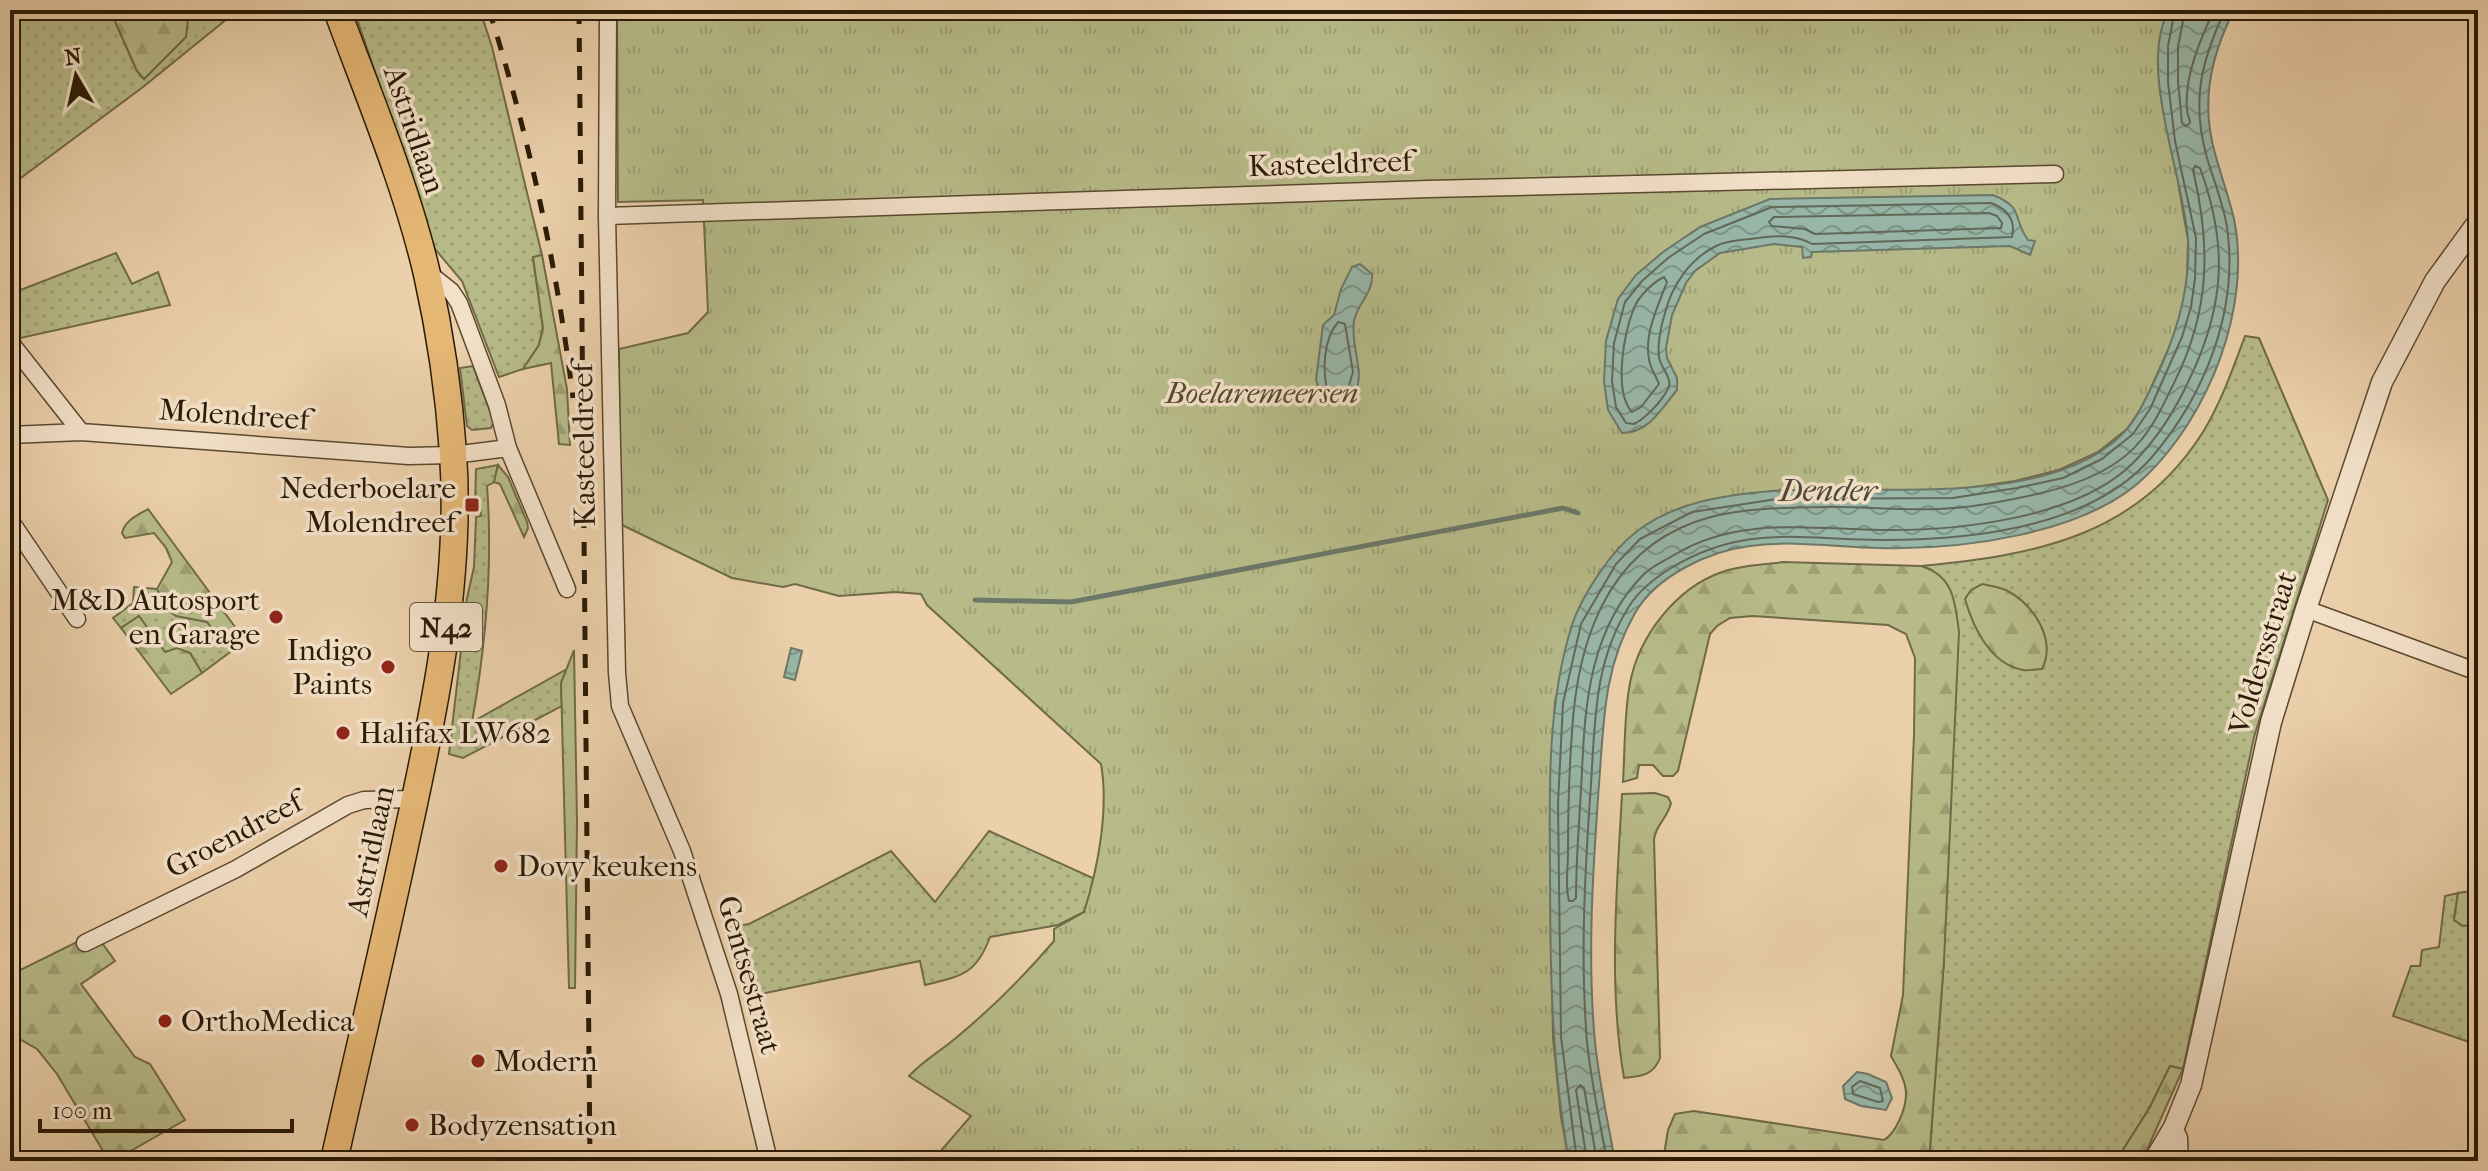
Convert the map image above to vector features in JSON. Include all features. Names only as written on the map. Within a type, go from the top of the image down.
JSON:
[{"type":"main road","name":"Astridlaan","points":[[334,1161],[438,688],[450,597],[453,455],[444,367],[427,272],[399,179],[337,10]]},
{"type":"street","name":"Kasteeldreef","points":[[608,10],[607,216],[617,673]]},
{"type":"street","name":"Kasteeldreef","points":[[607,216],[1413,189],[2055,174]]},
{"type":"street","name":"Voldersstraat","points":[[2157,1158],[2191,1085],[2271,722],[2382,382],[2435,281],[2478,222]]},
{"type":"street","points":[[427,272],[451,291],[459,303],[497,405],[508,448],[567,589]]},
{"type":"street","points":[[10,342],[81,432]]},
{"type":"street","name":"Molendreef","points":[[10,435],[81,432],[409,456],[453,455]]},
{"type":"street","points":[[453,455],[508,448]]},
{"type":"street","points":[[10,520],[77,619]]},
{"type":"street","points":[[2306,609],[2478,672]]},
{"type":"street","name":"Gentsestraat","points":[[617,673],[620,706],[682,851],[729,994],[769,1161]]},
{"type":"street","name":"Groendreef","points":[[85,943],[236,869],[348,805],[364,800],[415,799]]},
{"type":"street","points":[[2174,1127],[2179,1138],[2180,1161]]},
{"type":"green space","points":[[10,10],[110,10],[137,71],[144,79],[185,37],[189,10],[238,10],[143,87],[10,186]]},
{"type":"green space","points":[[110,10],[189,10],[186,37],[144,79],[137,71]]},
{"type":"green space","points":[[354,10],[480,10],[492,47],[542,255],[533,258],[543,327],[539,345],[523,369],[499,377],[462,281],[435,249]]},
{"type":"green space","name":"Boelaremeersen","points":[[617,10],[2169,10],[2165,18],[2179,188],[2188,240],[2183,306],[2175,334],[2143,406],[2127,429],[2098,452],[2059,470],[2015,481],[1953,490],[1777,491],[1610,559],[1573,622],[1555,702],[1550,804],[1553,1038],[1569,1161],[932,1161],[971,1116],[909,1076],[970,1026],[1020,979],[1054,941],[1054,929],[1084,912],[1101,839],[1104,800],[1101,764],[927,605],[921,594],[895,592],[839,596],[795,584],[783,587],[732,578],[620,524],[619,349],[688,333],[708,312],[703,200],[618,202]]},
{"type":"green space","points":[[116,253],[132,284],[158,272],[170,305],[16,339],[10,331],[10,294]]},
{"type":"green space","points":[[542,255],[567,389],[570,445],[559,444],[551,363],[523,369],[539,345],[543,328],[533,257]]},
{"type":"green space","points":[[2245,336],[2259,338],[2328,500],[2254,737],[2183,1069],[2170,1066],[2150,1107],[2116,1161],[1929,1161],[1944,961],[1932,570],[1921,566],[2004,555],[2043,546],[2115,518],[2147,496],[2177,467],[2203,432],[2221,397]]},
{"type":"green space","points":[[473,366],[494,422],[491,428],[472,430],[467,426],[460,368]]},
{"type":"green space","points":[[498,465],[494,482],[487,486],[487,604],[472,722],[567,669],[561,683],[562,706],[463,758],[449,754],[467,598],[474,567],[476,517],[481,516],[480,505],[475,505],[476,469]]},
{"type":"green space","points":[[498,465],[508,477],[527,522],[524,537],[500,484],[494,482]]},
{"type":"green space","points":[[148,509],[238,631],[221,640],[207,622],[176,616],[167,609],[157,589],[172,562],[166,548],[154,533],[125,538],[122,533],[129,521]]},
{"type":"green space","points":[[1783,562],[1921,566],[1940,576],[1954,601],[1959,632],[1944,961],[1929,1161],[1663,1161],[1668,1130],[1675,1114],[1694,1111],[1884,1140],[1900,1120],[1904,1107],[1904,1084],[1891,1056],[1903,995],[1914,734],[1915,658],[1906,634],[1888,625],[1752,616],[1730,618],[1710,634],[1678,771],[1673,776],[1663,776],[1653,765],[1639,765],[1637,778],[1623,782],[1630,683],[1651,631],[1675,602],[1705,579],[1736,568]]},
{"type":"green space","points":[[1982,584],[2006,590],[2033,613],[2040,624],[2046,646],[2042,669],[2025,670],[2011,666],[1985,643],[1965,599],[1971,590]]},
{"type":"green space","points":[[134,587],[157,589],[179,610],[207,622],[221,640],[238,631],[245,641],[202,673],[190,653],[165,653],[139,616],[121,628],[113,618],[133,603]]},
{"type":"green space","points":[[139,616],[165,652],[177,648],[190,653],[202,673],[171,694],[121,628]]},
{"type":"green space","points":[[574,650],[577,822],[575,988],[569,988],[561,683]]},
{"type":"green space","points":[[1655,793],[1668,797],[1671,803],[1654,839],[1660,1058],[1650,1072],[1624,1078],[1615,972],[1622,794]]},
{"type":"green space","points":[[989,831],[1095,879],[1084,912],[1058,925],[990,937],[973,967],[938,982],[925,985],[920,961],[746,997],[724,928],[749,924],[891,851],[935,902]]},
{"type":"green space","points":[[2478,890],[2478,924],[2463,926],[2454,920],[2458,893]]},
{"type":"green space","points":[[2458,893],[2454,920],[2463,926],[2478,924],[2478,1045],[2393,1016],[2411,966],[2420,966],[2422,950],[2439,947],[2445,896]]},
{"type":"green space","points":[[95,933],[115,961],[81,984],[135,1057],[150,1064],[185,1120],[113,1161],[109,1161],[57,1074],[37,1049],[16,1037],[10,1027],[10,975]]},
{"type":"green space","points":[[2170,1066],[2183,1069],[2146,1152],[2140,1161],[2116,1161],[2150,1107]]},
{"type":"water","name":"Dender","points":[[2169,10],[2234,10],[2219,46],[2208,100],[2211,137],[2234,219],[2238,253],[2237,288],[2231,323],[2206,391],[2169,451],[2146,476],[2121,496],[2056,525],[2020,535],[1946,546],[1750,546],[1718,553],[1685,568],[1644,600],[1624,634],[1607,696],[1593,881],[1591,978],[1595,1042],[1615,1161],[1569,1161],[1558,1087],[1553,1013],[1550,774],[1558,683],[1572,625],[1583,600],[1598,574],[1626,540],[1651,522],[1683,507],[1718,498],[1772,491],[1909,490],[2009,483],[2056,472],[2096,454],[2128,428],[2168,351],[2180,315],[2187,277],[2185,214],[2160,91],[2160,34]]},
{"type":"water","points":[[1993,195],[2010,204],[2028,240],[2035,241],[2030,255],[2010,246],[1812,252],[1811,257],[1803,258],[1802,247],[1774,244],[1720,253],[1695,271],[1686,283],[1672,315],[1666,348],[1667,358],[1677,378],[1677,390],[1654,419],[1631,432],[1622,433],[1608,410],[1604,381],[1606,341],[1618,299],[1636,275],[1700,227],[1770,199]]},
{"type":"water","points":[[1360,264],[1372,274],[1372,280],[1354,321],[1358,386],[1352,396],[1341,402],[1323,405],[1316,379],[1323,325],[1334,315],[1341,289],[1352,267]]},
{"type":"water","points":[[791,648],[802,651],[795,680],[784,677]]},
{"type":"water","points":[[1857,1072],[1886,1082],[1892,1098],[1886,1110],[1861,1106],[1845,1099],[1843,1086]]},
{"type":"waterway","points":[[975,600],[1071,602],[1563,508],[1578,513]]},
{"type":"railway","points":[[489,10],[517,105],[540,202],[559,299],[573,398]]},
{"type":"railway","points":[[579,10],[590,1161]]},
{"type":"place","name":"Nederboelare Molendreef","points":[[472,505]]},
{"type":"place","name":"M&D Autosport en Garage","points":[[276,617]]},
{"type":"place","name":"Indigo Paints","points":[[388,667]]},
{"type":"place","name":"Halifax LW682","points":[[343,733]]},
{"type":"place","name":"Dovy keukens","points":[[501,866]]},
{"type":"place","name":"OrthoMedica","points":[[165,1021]]},
{"type":"place","name":"Modern","points":[[478,1061]]},
{"type":"place","name":"Bodyzensation","points":[[412,1125]]}]
